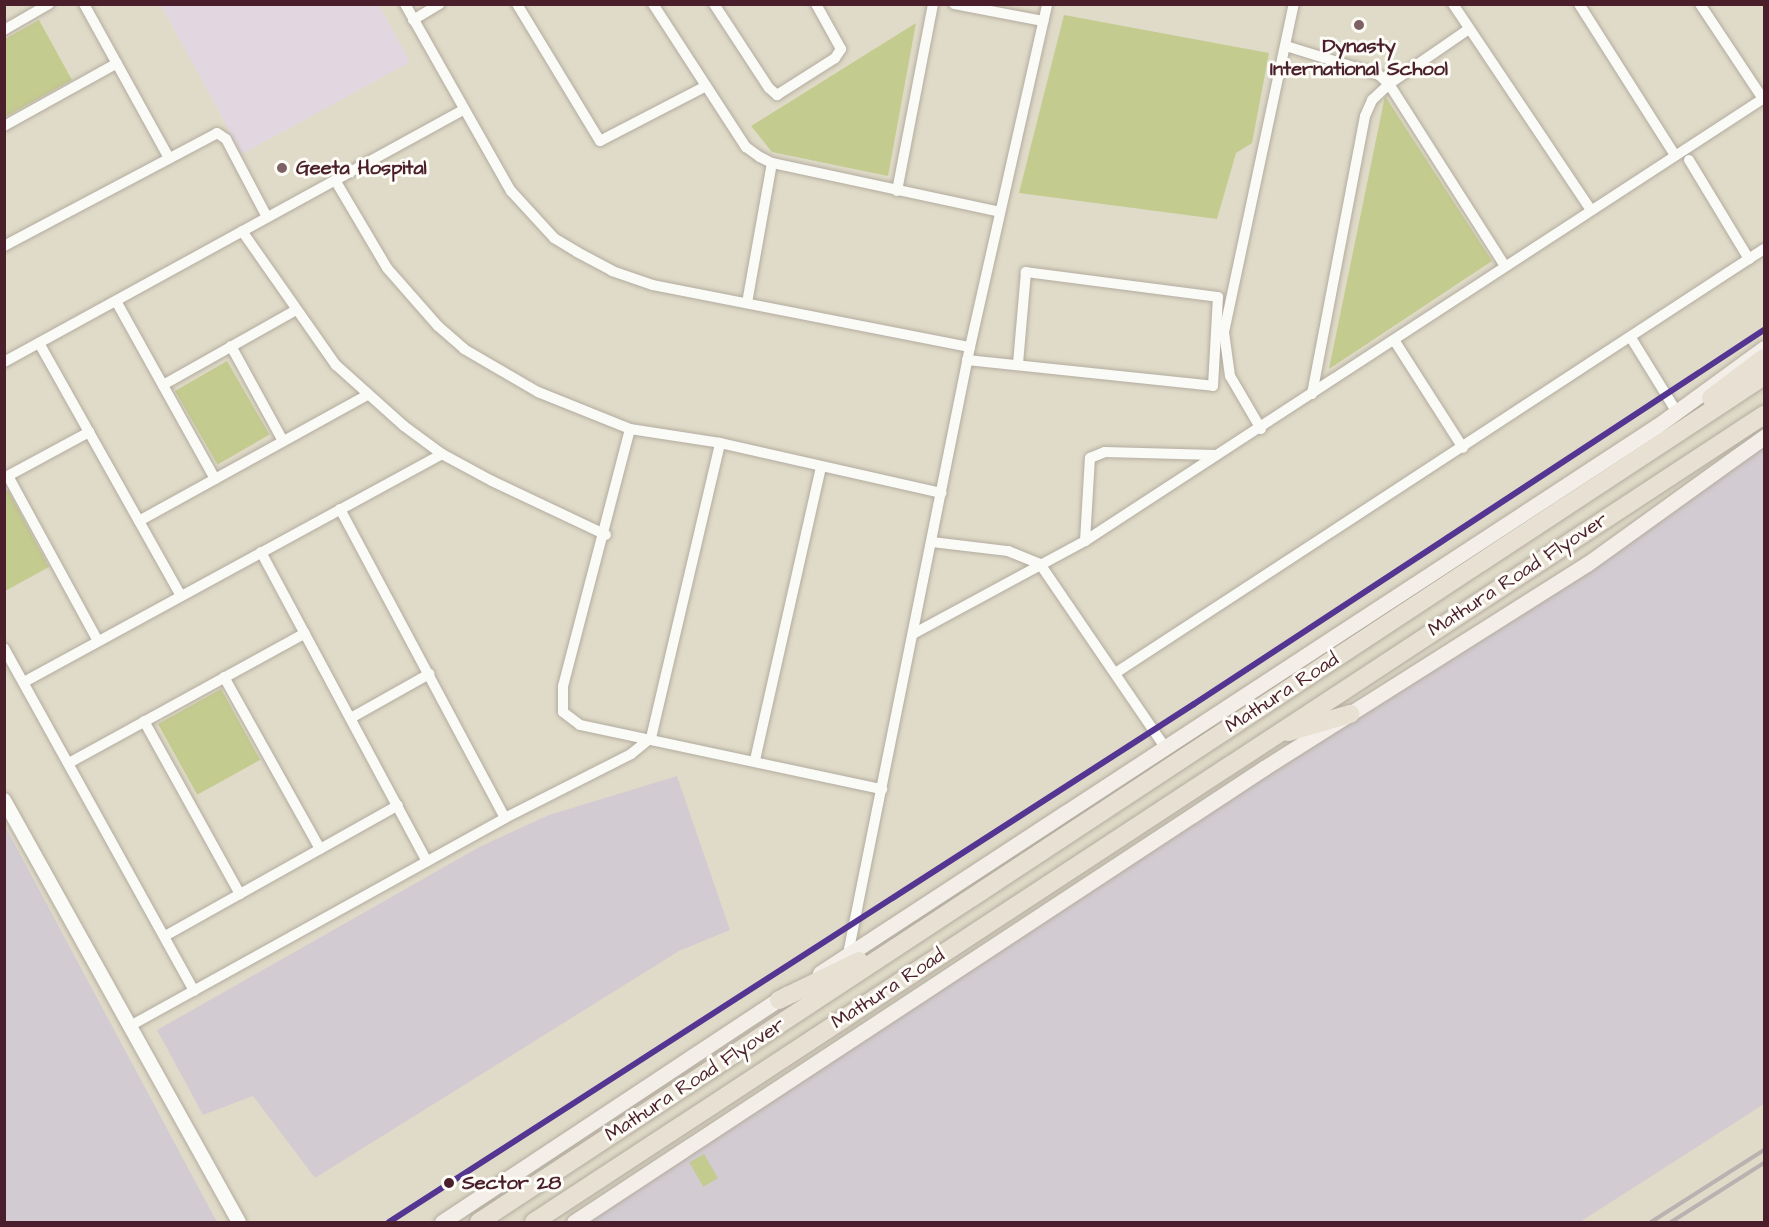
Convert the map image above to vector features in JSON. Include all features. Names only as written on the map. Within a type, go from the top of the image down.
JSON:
[{"type":"highway","points":[[1654,449],[1700,406],[1764,358]]},
{"type":"highway","points":[[1654,449],[1764,376]]},
{"type":"highway","name":"Mathura Road Flyover","points":[[1272,736],[1760,418]]},
{"type":"highway","name":"Mathura Road","points":[[911,938],[1654,449]]},
{"type":"highway","points":[[1272,736],[1350,714]]},
{"type":"highway","name":"Mathura Road","points":[[534,1222],[1272,736]]},
{"type":"highway","points":[[779,999],[911,938]]},
{"type":"highway","name":"Mathura Road Flyover","points":[[479,1222],[911,938]]},
{"type":"main road","points":[[442,1222],[1676,411],[1764,348]]},
{"type":"main road","points":[[574,1222],[1350,714],[1606,551],[1764,437]]},
{"type":"street","points":[[4,30],[49,4]]},
{"type":"street","points":[[84,4],[169,158]]},
{"type":"street","points":[[405,4],[463,110],[512,191],[554,238],[612,271],[643,281],[970,347]]},
{"type":"street","points":[[413,20],[440,4]]},
{"type":"street","points":[[517,4],[600,141],[706,86]]},
{"type":"street","points":[[653,4],[746,147],[772,164],[1000,212]]},
{"type":"street","points":[[714,4],[769,88],[777,95],[835,57],[841,49],[816,4]]},
{"type":"street","points":[[897,191],[933,4]]},
{"type":"street","points":[[954,4],[1043,21]]},
{"type":"street","points":[[848,954],[967,360],[1047,4]]},
{"type":"street","points":[[1261,429],[1230,376],[1224,332],[1294,4]]},
{"type":"street","points":[[1453,4],[1591,210]]},
{"type":"street","points":[[1579,4],[1675,155]]},
{"type":"street","points":[[913,634],[1040,564],[1085,542],[1215,455],[1261,429],[1505,266],[1764,99],[1700,4]]},
{"type":"street","points":[[1312,394],[1365,116],[1372,100],[1389,84],[1469,29]]},
{"type":"street","points":[[1286,46],[1379,75],[1389,84],[1505,266]]},
{"type":"street","points":[[4,126],[117,63]]},
{"type":"street","points":[[4,362],[463,110]]},
{"type":"street","points":[[4,246],[217,133],[226,139],[267,217]]},
{"type":"street","points":[[1689,160],[1749,259]]},
{"type":"street","points":[[747,303],[772,164]]},
{"type":"street","points":[[335,180],[387,268],[464,349],[538,392],[630,429],[720,443],[821,468],[941,493]]},
{"type":"street","points":[[242,231],[336,365],[367,395],[442,453],[606,535]]},
{"type":"street","points":[[1117,672],[1463,448],[1764,249]]},
{"type":"street","points":[[967,360],[1018,363],[1213,386],[1218,297],[1026,272],[1018,363]]},
{"type":"street","points":[[116,301],[216,478]]},
{"type":"street","points":[[163,385],[296,310]]},
{"type":"street","points":[[1630,338],[1676,411]]},
{"type":"street","points":[[1394,340],[1463,448]]},
{"type":"street","points":[[39,343],[181,596]]},
{"type":"street","points":[[231,346],[283,441]]},
{"type":"street","points":[[139,521],[367,395]]},
{"type":"street","points":[[630,429],[606,535],[563,686],[563,712],[580,725],[755,760],[882,789]]},
{"type":"street","points":[[89,432],[6,477],[98,641]]},
{"type":"street","points":[[130,1026],[506,818],[631,754],[651,738],[720,443]]},
{"type":"street","points":[[1085,542],[1090,458],[1105,452],[1215,455]]},
{"type":"street","points":[[24,682],[442,453]]},
{"type":"street","points":[[755,760],[821,468]]},
{"type":"street","points":[[340,509],[506,818]]},
{"type":"street","points":[[932,542],[1008,551],[1040,564],[1117,672],[1165,747]]},
{"type":"street","points":[[261,552],[428,861]]},
{"type":"street","points":[[69,763],[305,633]]},
{"type":"street","points":[[4,648],[194,991]]},
{"type":"street","points":[[351,718],[429,674]]},
{"type":"street","points":[[224,677],[320,849]]},
{"type":"street","points":[[144,722],[240,894]]},
{"type":"street","points":[[4,800],[239,1222]]},
{"type":"street","points":[[165,936],[398,805]]},
{"type":"shaded area","points":[[161,5],[379,5],[410,62],[242,154]]},
{"type":"shaded area","points":[[1764,440],[1764,1104],[1580,1222],[567,1222]]},
{"type":"shaded area","points":[[677,776],[730,930],[679,951],[315,1178],[253,1096],[203,1115],[157,1030],[481,846],[549,815]]},
{"type":"shaded area","points":[[5,826],[217,1222],[5,1222]]},
{"type":"green space","points":[[1064,15],[1269,53],[1252,143],[1236,153],[1217,219],[1019,193]]},
{"type":"green space","points":[[39,20],[72,80],[5,117],[5,39]]},
{"type":"green space","points":[[916,23],[888,176],[772,152],[751,126]]},
{"type":"green space","points":[[1385,96],[1492,261],[1329,369]]},
{"type":"green space","points":[[227,361],[270,435],[218,465],[175,391]]},
{"type":"green space","points":[[8,490],[49,567],[5,591],[4,492]]},
{"type":"green space","points":[[221,689],[260,760],[197,795],[158,724]]},
{"type":"green space","points":[[704,1154],[718,1178],[703,1187],[689,1162]]},
{"type":"railway","points":[[1651,1222],[1764,1150]]},
{"type":"railway","points":[[1671,1222],[1764,1163]]},
{"type":"transit line","points":[[389,1222],[1194,704],[1764,330]]},
{"type":"place","name":"Dynasty International School","points":[[1359,25]]},
{"type":"place","name":"Geeta Hospital","points":[[282,168]]},
{"type":"place","name":"Sector 28","points":[[449,1183]]}]
